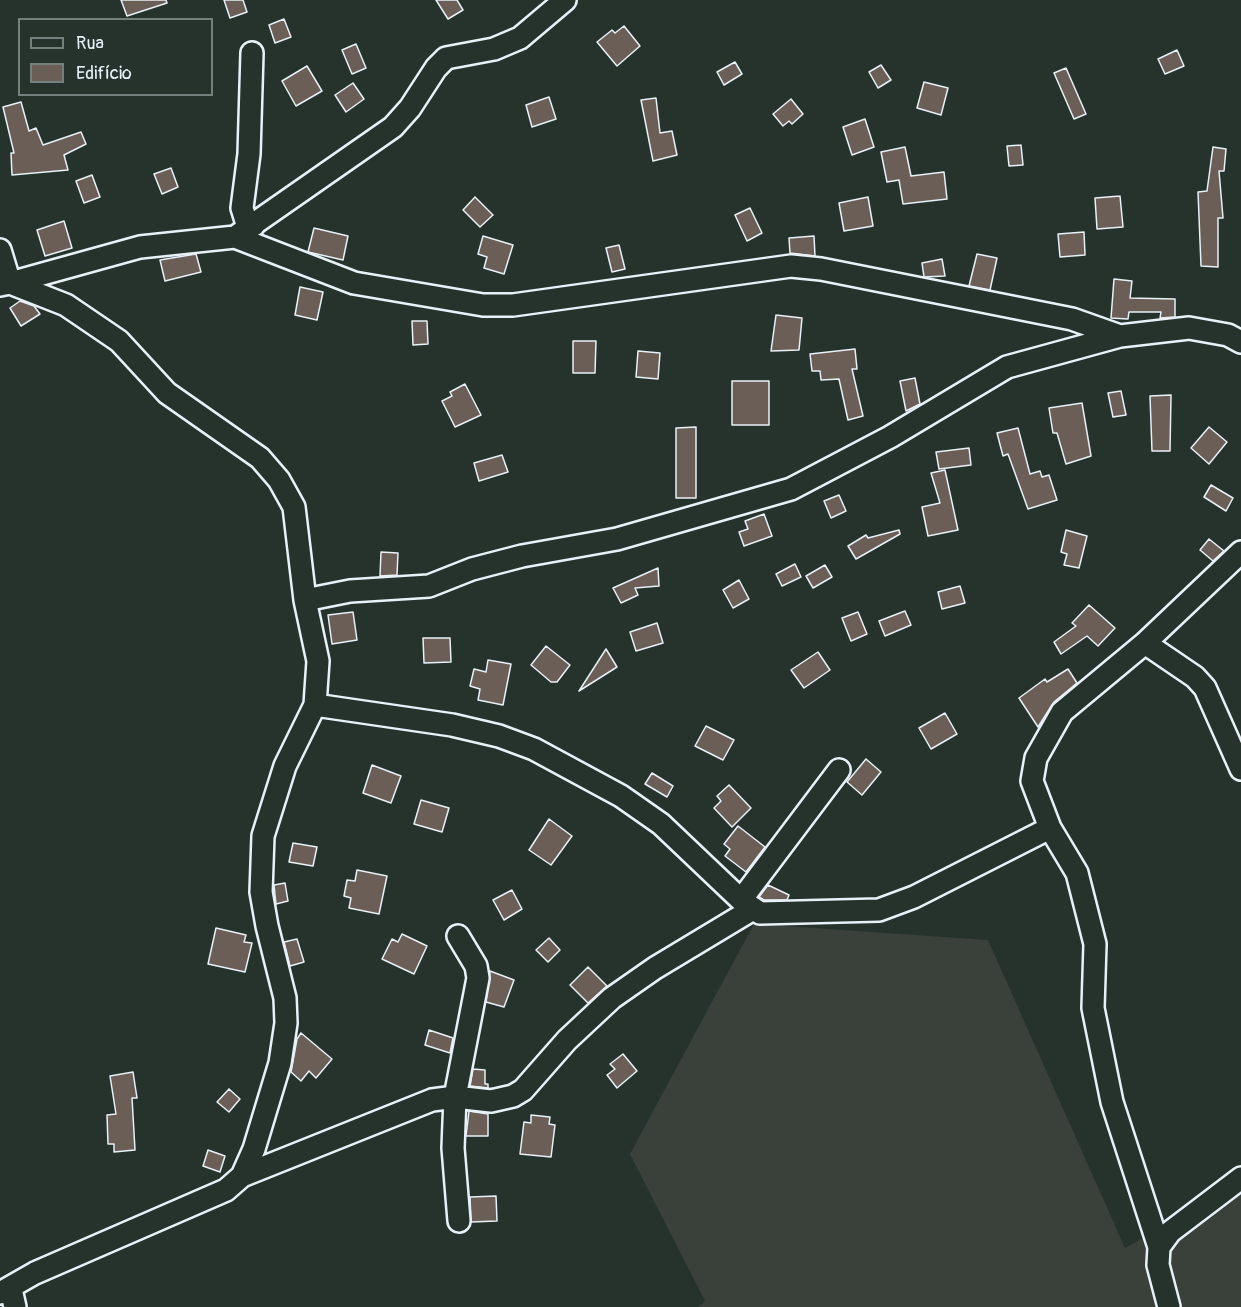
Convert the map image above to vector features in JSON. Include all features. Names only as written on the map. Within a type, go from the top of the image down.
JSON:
[{"type":"street","points":[[5,284],[140,247],[235,237],[330,168],[393,127],[410,108],[436,68],[446,58],[494,49],[520,38],[565,0]]},
{"type":"street","points":[[252,53],[249,154],[242,208],[246,221],[254,225]]},
{"type":"street","points":[[235,237],[354,283],[483,305],[513,305],[791,266],[821,269],[1072,319],[1120,336]]},
{"type":"street","points":[[0,250],[5,284]]},
{"type":"street","points":[[5,284],[66,305],[119,341],[167,393],[266,465],[279,480],[294,507],[305,600],[318,661],[315,705],[285,766],[263,836],[261,892],[285,998],[285,1023],[279,1063],[254,1149],[242,1176]]},
{"type":"street","points":[[305,600],[350,591],[429,586],[472,569],[522,556],[617,539],[791,489],[890,437],[1007,367],[1120,336],[1189,328],[1228,335],[1241,342]]},
{"type":"street","points":[[1169,1307],[1158,1266],[1159,1247],[1112,1102],[1093,1008],[1095,944],[1077,873],[1050,828],[1032,781],[1036,758],[1062,712],[1145,643],[1241,552]]},
{"type":"street","points":[[1145,643],[1195,677],[1205,688],[1241,769]]},
{"type":"street","points":[[315,705],[452,725],[499,736],[534,749],[621,796],[661,824],[747,905],[760,913],[879,910],[914,897],[1050,828]]},
{"type":"street","points":[[8,1296],[35,1273],[226,1190],[242,1176],[432,1100],[455,1097],[491,1101],[513,1096],[523,1090],[567,1040],[612,998],[747,905],[839,770]]},
{"type":"street","points":[[458,936],[476,966],[478,978],[455,1097],[453,1148],[459,1221]]},
{"type":"street","points":[[1159,1247],[1170,1232],[1241,1178]]},
{"type":"shaded area","points":[[754,924],[988,940],[1125,1248],[1241,1184],[1241,1307],[698,1307],[705,1301],[630,1154]]},
{"type":"building","points":[[121,0],[166,0],[167,3],[127,16]]},
{"type":"building","points":[[224,0],[243,0],[247,12],[230,18]]},
{"type":"building","points":[[436,0],[457,0],[463,10],[448,19]]},
{"type":"building","points":[[284,19],[291,37],[275,43],[269,25]]},
{"type":"building","points":[[624,26],[640,46],[617,66],[597,42],[612,30],[615,33]]},
{"type":"building","points":[[356,44],[366,68],[352,74],[342,50]]},
{"type":"building","points":[[1177,50],[1184,66],[1165,74],[1158,59]]},
{"type":"building","points":[[735,62],[742,74],[724,85],[717,72]]},
{"type":"building","points":[[881,65],[891,80],[878,88],[869,72]]},
{"type":"building","points":[[307,66],[322,91],[296,106],[282,81]]},
{"type":"building","points":[[1066,68],[1086,114],[1074,119],[1054,73]]},
{"type":"building","points":[[924,82],[948,88],[941,115],[917,108]]},
{"type":"building","points":[[353,83],[364,99],[346,112],[335,95]]},
{"type":"building","points":[[549,97],[556,119],[532,127],[526,105]]},
{"type":"building","points":[[656,98],[660,133],[672,131],[677,155],[653,161],[641,100]]},
{"type":"building","points":[[791,99],[803,114],[792,124],[789,121],[783,126],[773,114]]},
{"type":"building","points":[[21,102],[29,131],[36,128],[43,145],[81,132],[86,144],[64,155],[68,170],[12,175],[11,153],[14,153],[3,107]]},
{"type":"building","points":[[865,119],[874,147],[852,155],[843,127]]},
{"type":"building","points":[[1021,145],[1023,165],[1009,166],[1007,146]]},
{"type":"building","points":[[905,147],[911,176],[944,172],[947,199],[903,204],[899,180],[887,182],[881,152]]},
{"type":"building","points":[[1213,147],[1226,149],[1224,171],[1219,171],[1223,218],[1218,218],[1218,267],[1201,266],[1198,192],[1207,191]]},
{"type":"building","points":[[171,168],[178,187],[162,194],[154,174]]},
{"type":"building","points":[[92,175],[100,197],[84,203],[76,181]]},
{"type":"building","points":[[1120,196],[1123,227],[1097,229],[1095,198]]},
{"type":"building","points":[[475,197],[493,215],[480,227],[463,210]]},
{"type":"building","points":[[868,197],[873,226],[844,231],[839,203]]},
{"type":"building","points":[[750,208],[762,233],[747,241],[735,215]]},
{"type":"building","points":[[64,221],[72,248],[45,256],[37,230]]},
{"type":"building","points":[[314,228],[348,236],[343,260],[308,252]]},
{"type":"building","points":[[1084,232],[1085,255],[1060,257],[1058,234]]},
{"type":"building","points":[[483,236],[513,245],[504,274],[484,268],[487,257],[478,254]]},
{"type":"building","points":[[814,236],[815,256],[790,253],[789,238]]},
{"type":"building","points":[[619,245],[625,269],[612,272],[606,248]]},
{"type":"building","points":[[196,254],[201,272],[165,281],[160,260]]},
{"type":"building","points":[[977,254],[997,258],[990,290],[969,286]]},
{"type":"building","points":[[942,259],[945,276],[924,277],[922,263]]},
{"type":"building","points":[[1114,279],[1132,281],[1130,298],[1175,299],[1175,317],[1160,318],[1161,312],[1129,312],[1128,319],[1111,318]]},
{"type":"building","points":[[300,287],[323,292],[317,320],[295,315]]},
{"type":"building","points":[[20,301],[34,306],[40,314],[21,326],[10,308]]},
{"type":"building","points":[[776,315],[802,318],[799,350],[771,351]]},
{"type":"building","points":[[412,321],[427,321],[428,344],[413,345]]},
{"type":"building","points":[[573,341],[596,341],[595,373],[573,373]]},
{"type":"building","points":[[855,349],[857,369],[852,369],[863,416],[848,420],[839,379],[821,380],[820,371],[812,371],[810,354]]},
{"type":"building","points":[[638,351],[660,353],[658,379],[636,377]]},
{"type":"building","points":[[915,378],[920,404],[906,411],[900,381]]},
{"type":"building","points":[[732,381],[769,381],[769,425],[732,425]]},
{"type":"building","points":[[465,384],[481,415],[455,427],[442,401],[452,396],[450,392]]},
{"type":"building","points":[[1121,391],[1126,415],[1113,417],[1108,393]]},
{"type":"building","points":[[1171,395],[1170,451],[1152,451],[1150,396]]},
{"type":"building","points":[[1082,403],[1091,456],[1066,464],[1057,433],[1053,433],[1049,408]]},
{"type":"building","points":[[696,427],[696,498],[676,498],[676,428]]},
{"type":"building","points":[[1209,427],[1227,442],[1209,464],[1191,448]]},
{"type":"building","points":[[1018,428],[1030,474],[1040,471],[1042,477],[1049,475],[1057,500],[1028,509],[1008,454],[1003,456],[997,433]]},
{"type":"building","points":[[969,448],[971,465],[939,469],[936,452]]},
{"type":"building","points":[[502,455],[508,472],[479,481],[474,463]]},
{"type":"building","points":[[945,470],[958,530],[928,536],[922,507],[940,503],[931,473]]},
{"type":"building","points":[[1211,485],[1233,498],[1226,511],[1204,497]]},
{"type":"building","points":[[839,495],[846,511],[831,518],[824,501]]},
{"type":"building","points":[[764,514],[772,536],[744,546],[739,532],[748,529],[745,521]]},
{"type":"building","points":[[899,530],[900,534],[856,559],[848,546],[866,535],[868,538]]},
{"type":"building","points":[[1066,530],[1087,536],[1079,568],[1064,565],[1067,554],[1061,552]]},
{"type":"building","points":[[1209,539],[1224,551],[1213,561],[1200,550]]},
{"type":"building","points":[[381,552],[398,553],[397,575],[380,576]]},
{"type":"building","points":[[795,564],[801,577],[782,586],[776,574]]},
{"type":"building","points":[[825,565],[832,577],[813,588],[806,576]]},
{"type":"building","points":[[658,568],[659,586],[635,588],[638,595],[621,603],[613,588]]},
{"type":"building","points":[[739,580],[749,599],[733,608],[723,590]]},
{"type":"building","points":[[960,586],[965,603],[942,609],[938,592]]},
{"type":"building","points":[[1089,605],[1115,628],[1098,646],[1087,636],[1061,654],[1054,642],[1076,626],[1072,623]]},
{"type":"building","points":[[905,611],[911,625],[885,636],[879,621]]},
{"type":"building","points":[[353,612],[357,640],[332,644],[328,615]]},
{"type":"building","points":[[858,612],[867,634],[851,641],[842,618]]},
{"type":"building","points":[[657,623],[663,643],[636,651],[630,632]]},
{"type":"building","points":[[423,638],[450,638],[451,662],[424,663]]},
{"type":"building","points":[[546,646],[570,665],[557,682],[551,682],[531,665]]},
{"type":"building","points":[[606,649],[617,667],[579,691]]},
{"type":"building","points":[[818,652],[830,670],[804,688],[791,670]]},
{"type":"building","points":[[488,660],[511,664],[503,705],[478,700],[480,689],[470,686],[474,669],[486,672]]},
{"type":"building","points":[[1068,669],[1077,683],[1054,702],[1038,727],[1019,698],[1045,679],[1047,682]]},
{"type":"building","points":[[945,713],[957,734],[931,749],[919,728]]},
{"type":"building","points":[[706,726],[734,740],[723,760],[695,746]]},
{"type":"building","points":[[866,759],[881,772],[862,795],[847,782]]},
{"type":"building","points":[[372,765],[401,776],[391,803],[363,793]]},
{"type":"building","points":[[652,773],[673,786],[667,797],[645,784]]},
{"type":"building","points":[[729,785],[751,808],[732,827],[714,808],[721,801],[717,796]]},
{"type":"building","points":[[421,800],[449,808],[442,832],[414,824]]},
{"type":"building","points":[[549,819],[572,836],[551,865],[529,850]]},
{"type":"building","points":[[738,826],[765,847],[746,872],[725,856],[730,849],[724,844]]},
{"type":"building","points":[[293,843],[317,847],[313,866],[289,862]]},
{"type":"building","points":[[357,870],[387,876],[379,914],[349,908],[351,898],[344,896],[347,880],[355,881]]},
{"type":"building","points":[[285,883],[288,901],[276,904],[274,885]]},
{"type":"building","points":[[768,885],[789,895],[787,900],[764,900],[759,897]]},
{"type":"building","points":[[512,890],[522,909],[504,920],[493,900]]},
{"type":"building","points":[[216,928],[246,935],[244,942],[252,943],[245,972],[208,964]]},
{"type":"building","points":[[402,934],[427,946],[414,974],[382,959],[392,939],[398,942]]},
{"type":"building","points":[[549,938],[560,950],[548,962],[536,950]]},
{"type":"building","points":[[297,939],[304,962],[290,966],[284,942]]},
{"type":"building","points":[[588,967],[607,986],[588,1003],[570,985]]},
{"type":"building","points":[[490,971],[514,980],[504,1007],[486,1002]]},
{"type":"building","points":[[429,1030],[453,1038],[450,1053],[425,1045]]},
{"type":"building","points":[[301,1033],[332,1059],[316,1078],[309,1071],[301,1081],[291,1072],[297,1039]]},
{"type":"building","points":[[623,1054],[637,1071],[617,1088],[607,1075],[615,1069],[610,1064]]},
{"type":"building","points":[[473,1069],[485,1070],[485,1084],[488,1084],[488,1088],[470,1086]]},
{"type":"building","points":[[133,1072],[137,1098],[132,1098],[135,1150],[114,1152],[114,1144],[108,1144],[107,1115],[116,1114],[110,1076]]},
{"type":"building","points":[[229,1089],[240,1099],[229,1112],[217,1102]]},
{"type":"building","points":[[469,1111],[488,1114],[488,1136],[466,1136]]},
{"type":"building","points":[[531,1115],[550,1117],[549,1124],[555,1125],[551,1157],[520,1154],[524,1122],[531,1123]]},
{"type":"building","points":[[208,1150],[225,1156],[220,1172],[203,1166]]},
{"type":"building","points":[[496,1196],[497,1221],[471,1222],[470,1197]]}]
